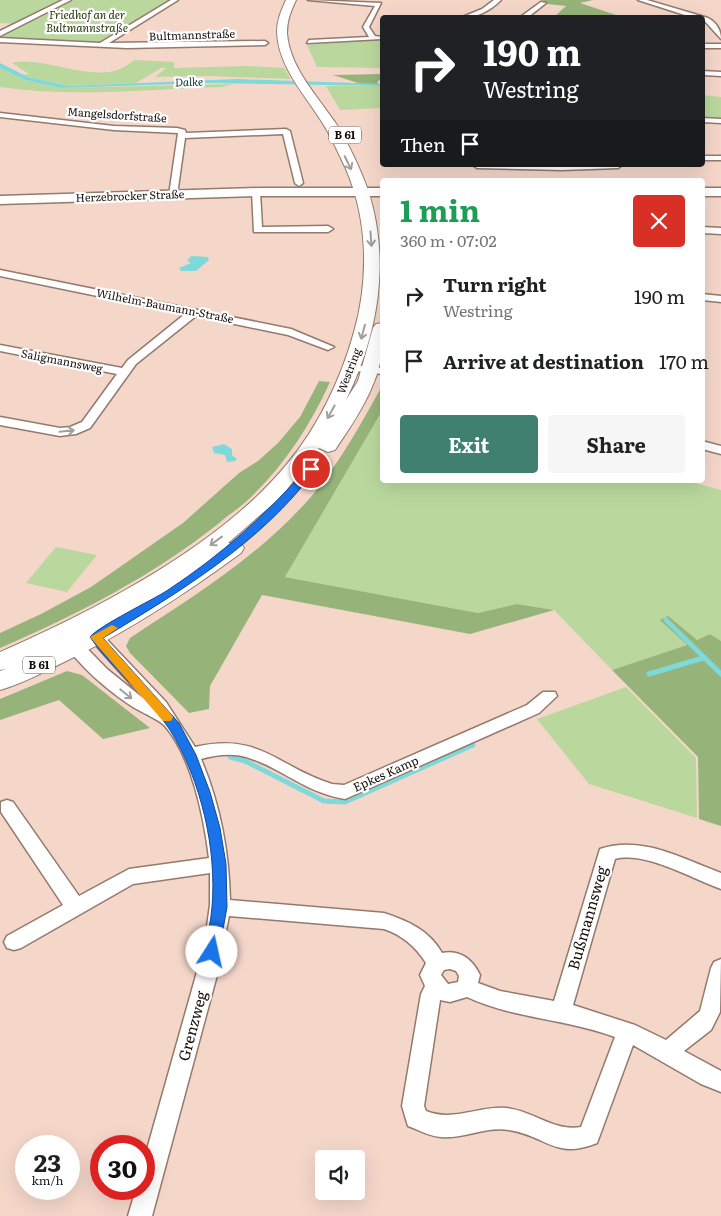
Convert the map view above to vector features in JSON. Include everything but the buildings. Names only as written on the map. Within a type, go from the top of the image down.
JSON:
[{"type":"main road","name":"Westring","points":[[292,0],[283,16],[282,27],[289,58],[365,165]]},
{"type":"main road","name":"Westring","points":[[297,0],[289,15],[290,43],[307,84],[332,129],[374,190],[370,226],[372,268],[367,318],[369,366]]},
{"type":"main road","name":"Westring","points":[[81,636],[237,525],[267,499],[284,481],[369,366],[380,334]]},
{"type":"main road","name":"B 61","points":[[0,662],[81,636]]},
{"type":"main road","name":"B 61","points":[[0,681],[81,636]]},
{"type":"street","points":[[0,34],[68,0]]},
{"type":"street","points":[[101,45],[175,0]]},
{"type":"street","points":[[311,0],[379,4],[366,27],[372,38]]},
{"type":"street","points":[[471,15],[484,10],[498,0]]},
{"type":"street","points":[[641,0],[692,15]]},
{"type":"street","points":[[526,15],[543,3]]},
{"type":"street","points":[[705,19],[711,22],[721,36]]},
{"type":"street","points":[[310,42],[380,38]]},
{"type":"street","name":"Bultmannstraße","points":[[0,40],[142,46],[265,43]]},
{"type":"street","points":[[705,46],[721,46]]},
{"type":"street","points":[[705,73],[721,74]]},
{"type":"street","name":"Mangelsdorfstraße","points":[[0,115],[114,128],[177,130],[182,132],[181,136],[286,131],[299,182]]},
{"type":"street","points":[[705,120],[721,120]]},
{"type":"street","points":[[173,195],[181,136]]},
{"type":"street","points":[[705,158],[721,158]]},
{"type":"street","name":"Herzebrocker Straße","points":[[0,200],[374,190]]},
{"type":"street","points":[[254,243],[255,231],[258,230],[258,192]]},
{"type":"street","points":[[705,192],[721,192]]},
{"type":"street","points":[[258,230],[328,229]]},
{"type":"street","points":[[705,230],[721,231]]},
{"type":"street","name":"Wilhelm-Baumann-Straße","points":[[0,273],[291,332],[328,347]]},
{"type":"street","points":[[705,297],[721,299]]},
{"type":"street","name":"Saligmannsweg","points":[[0,421],[60,432],[82,428],[90,422],[132,362],[194,312]]},
{"type":"street","name":"Saligmannsweg","points":[[0,348],[124,372]]},
{"type":"street","points":[[705,446],[721,450]]},
{"type":"street","points":[[81,636],[102,674],[141,706],[170,721]]},
{"type":"street","name":"Grenzweg","points":[[81,636],[170,721],[190,755],[213,828],[219,864],[220,907],[209,967],[140,1216]]},
{"type":"street","name":"Epkes Kamp","points":[[190,755],[225,749],[250,752],[329,791],[346,792],[533,709],[549,696]]},
{"type":"street","points":[[8,807],[75,906]]},
{"type":"street","name":"Bußmannsweg","points":[[561,1011],[607,854],[615,850],[635,850],[721,881]]},
{"type":"street","points":[[14,942],[75,906],[130,877],[219,864]]},
{"type":"street","points":[[220,907],[323,915],[400,926],[417,937],[430,949],[437,963]]},
{"type":"street","points":[[450,960],[463,965],[470,975],[467,987],[458,993],[447,994],[437,989],[430,976],[437,963],[450,960]]},
{"type":"street","points":[[670,1052],[675,1042],[695,1030],[707,1019],[721,968]]},
{"type":"street","points":[[467,987],[484,996],[561,1011],[627,1032],[670,1052],[703,1074],[721,1082]]},
{"type":"street","points":[[437,989],[431,994],[413,1106],[416,1118],[431,1126],[446,1128],[492,1118],[509,1119],[528,1124],[568,1141],[579,1140],[589,1135],[627,1032]]},
{"type":"green space","points":[[0,0],[64,0],[15,24],[0,23]]},
{"type":"green space","name":"Friedhof an der Bultmannstraße","points":[[74,0],[171,0],[100,43],[7,39],[2,36]]},
{"type":"green space","points":[[543,0],[593,0],[580,3],[616,15],[556,15],[566,6],[538,3]]},
{"type":"green space","points":[[348,40],[380,40],[380,68],[317,67],[307,45]]},
{"type":"green space","points":[[134,60],[174,62],[174,68],[248,66],[284,68],[291,79],[208,76],[155,77],[166,68],[161,68],[136,83],[69,86],[23,75],[29,74],[12,63],[41,63],[74,70],[106,72],[120,69]]},
{"type":"green space","points":[[0,68],[25,80],[60,88],[233,84],[222,87],[111,92],[55,92],[0,87]]},
{"type":"green space","points":[[380,74],[380,80],[377,82],[379,84],[361,84],[333,75]]},
{"type":"green space","points":[[326,86],[380,86],[380,108],[340,110]]},
{"type":"green space","points":[[705,95],[721,97],[721,118],[705,117]]},
{"type":"green space","points":[[319,381],[330,382],[306,428],[276,470],[245,503],[167,561],[113,593],[57,622],[0,648],[0,633],[41,614],[91,587],[183,523],[239,473],[258,461],[278,443],[300,417]]},
{"type":"green space","points":[[380,390],[380,414],[285,577],[478,613],[517,604],[554,610],[470,634],[262,595],[210,686],[209,709],[189,713],[130,653],[126,646],[130,638],[178,607],[248,557],[290,519],[321,485],[358,429]]},
{"type":"green space","points":[[380,414],[380,483],[695,483],[721,490],[721,641],[710,634],[697,640],[661,620],[687,645],[612,670],[554,610],[517,604],[478,613],[285,577]]},
{"type":"green space","points":[[56,547],[97,555],[67,592],[26,583]]},
{"type":"green space","points":[[668,616],[697,640],[710,634],[721,641],[721,826],[699,819],[698,757],[612,670],[687,645],[660,620]]},
{"type":"green space","points":[[67,671],[82,675],[150,728],[103,739],[59,700],[0,720],[0,699]]},
{"type":"green space","points":[[626,687],[696,758],[697,818],[589,784],[537,719]]},
{"type":"water","name":"Dalke","points":[[0,63],[28,77],[69,86],[237,79],[380,84],[380,86],[208,83],[60,88],[25,80],[0,68]]},
{"type":"water","points":[[191,256],[208,257],[209,260],[196,271],[181,271],[179,268],[191,263],[187,261]]},
{"type":"water","points":[[224,444],[232,449],[232,455],[237,459],[235,461],[227,462],[225,455],[214,453],[212,447]]},
{"type":"waterway","points":[[666,620],[721,674]]},
{"type":"waterway","points":[[649,674],[703,658]]},
{"type":"waterway","points":[[230,757],[245,761],[324,801],[345,802],[473,745]]},
{"type":"slow traffic","points":[[112,628],[96,637],[167,717]]},
{"type":"route","points":[[212,952],[220,907],[219,864],[216,838],[190,755],[180,736],[162,710],[96,637],[171,593],[236,546],[282,502],[311,469]]}]
